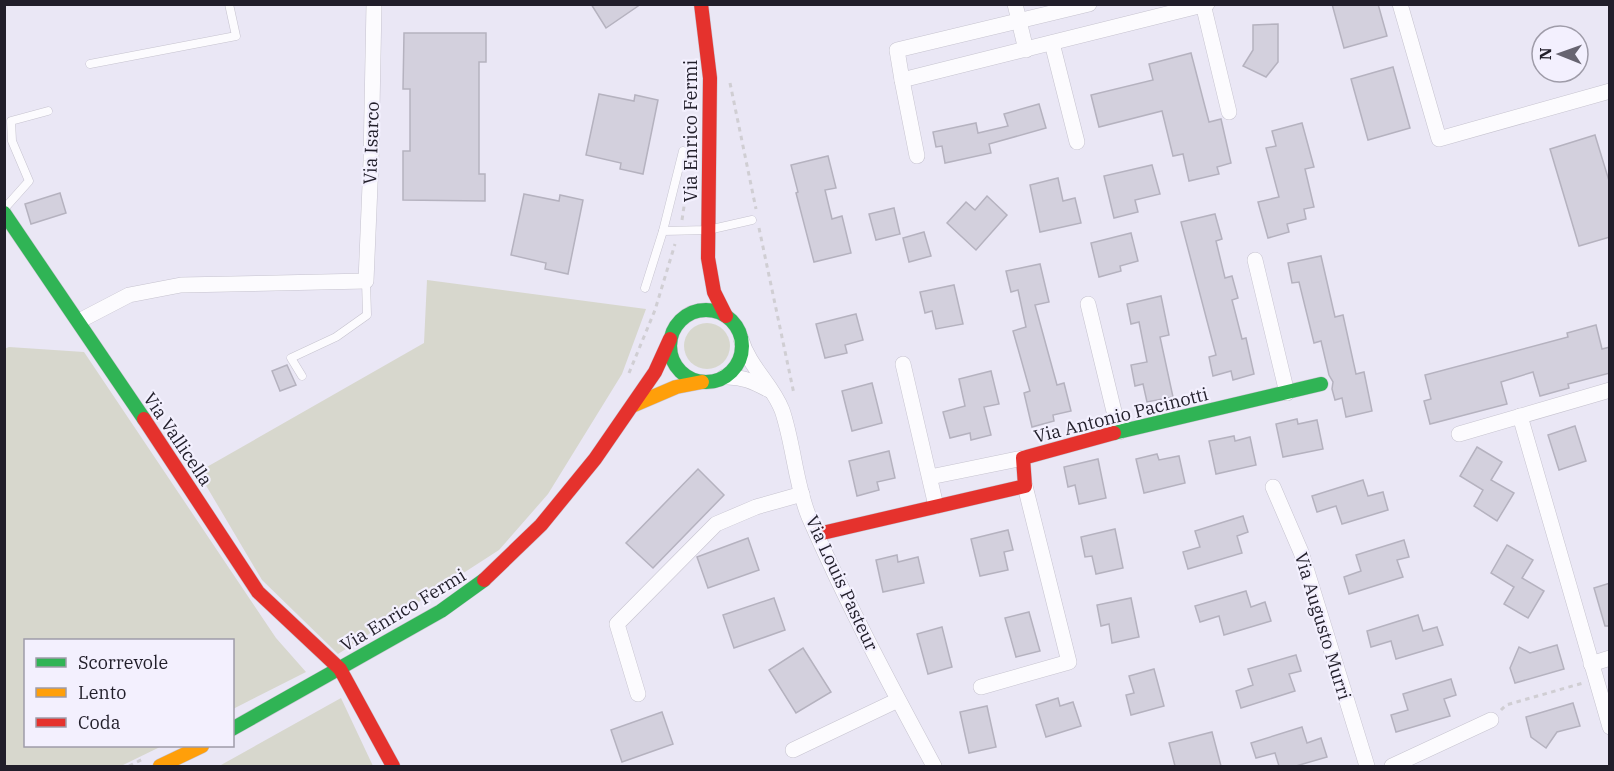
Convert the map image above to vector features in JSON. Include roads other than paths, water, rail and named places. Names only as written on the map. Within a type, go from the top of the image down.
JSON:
[{"type":"street","name":"Via Isarco","points":[[366,281],[374,4]]},
{"type":"street","name":"Via Enrico Fermi","points":[[701,4],[710,78],[708,258],[714,292],[726,315]]},
{"type":"street","points":[[1015,4],[1026,50]]},
{"type":"street","points":[[917,156],[897,50],[1089,4]]},
{"type":"street","points":[[1400,4],[1439,139],[1610,91]]},
{"type":"street","points":[[902,80],[1204,5],[1229,112]]},
{"type":"street","points":[[1053,43],[1077,142]]},
{"type":"street","name":"Via Vallicella","points":[[4,211],[258,592],[340,669],[393,766]]},
{"type":"street","name":"Via Enrico Fermi","points":[[683,317],[699,290],[708,258]]},
{"type":"street","points":[[1256,260],[1287,393]]},
{"type":"street","points":[[79,321],[129,295],[181,285],[366,281]]},
{"type":"street","points":[[1088,304],[1119,432]]},
{"type":"street","points":[[702,382],[688,378],[676,366],[670,353],[670,339],[675,327],[683,317],[705,309],[726,315],[736,325],[741,339],[742,350],[739,361],[724,378]]},
{"type":"street","name":"Via Enrico Fermi","points":[[234,728],[441,611],[500,567],[526,542],[567,495],[634,405],[660,363],[670,339]]},
{"type":"street","name":"Via Louis Pasteur","points":[[741,339],[746,355],[781,408],[791,439],[802,494],[809,516],[898,700],[934,766]]},
{"type":"street","points":[[903,364],[936,506]]},
{"type":"street","points":[[634,405],[676,387],[734,377],[748,379],[772,392]]},
{"type":"street","name":"Via Antonio Pacinotti","points":[[1025,486],[1023,458],[1119,432],[1321,384]]},
{"type":"street","points":[[1459,434],[1610,390]]},
{"type":"street","points":[[1520,416],[1610,727]]},
{"type":"street","points":[[930,477],[1023,458]]},
{"type":"street","points":[[819,534],[1025,486],[1069,662],[981,687]]},
{"type":"street","name":"Via Augusto Murri","points":[[1273,487],[1301,552],[1367,766]]},
{"type":"street","points":[[638,694],[617,624],[716,524],[756,507],[802,494]]},
{"type":"street","points":[[1591,664],[1610,658]]},
{"type":"street","points":[[794,750],[898,700]]},
{"type":"street","points":[[1392,766],[1491,720]]},
{"type":"street","points":[[160,766],[200,747]]},
{"type":"lane","points":[[90,63],[236,36],[229,4]]},
{"type":"lane","points":[[4,211],[29,181],[12,141],[11,121],[48,111]]},
{"type":"lane","points":[[645,288],[663,231],[683,152]]},
{"type":"lane","points":[[663,231],[708,230],[756,219]]},
{"type":"lane","points":[[302,376],[291,358],[336,337],[367,315],[366,281]]}]
